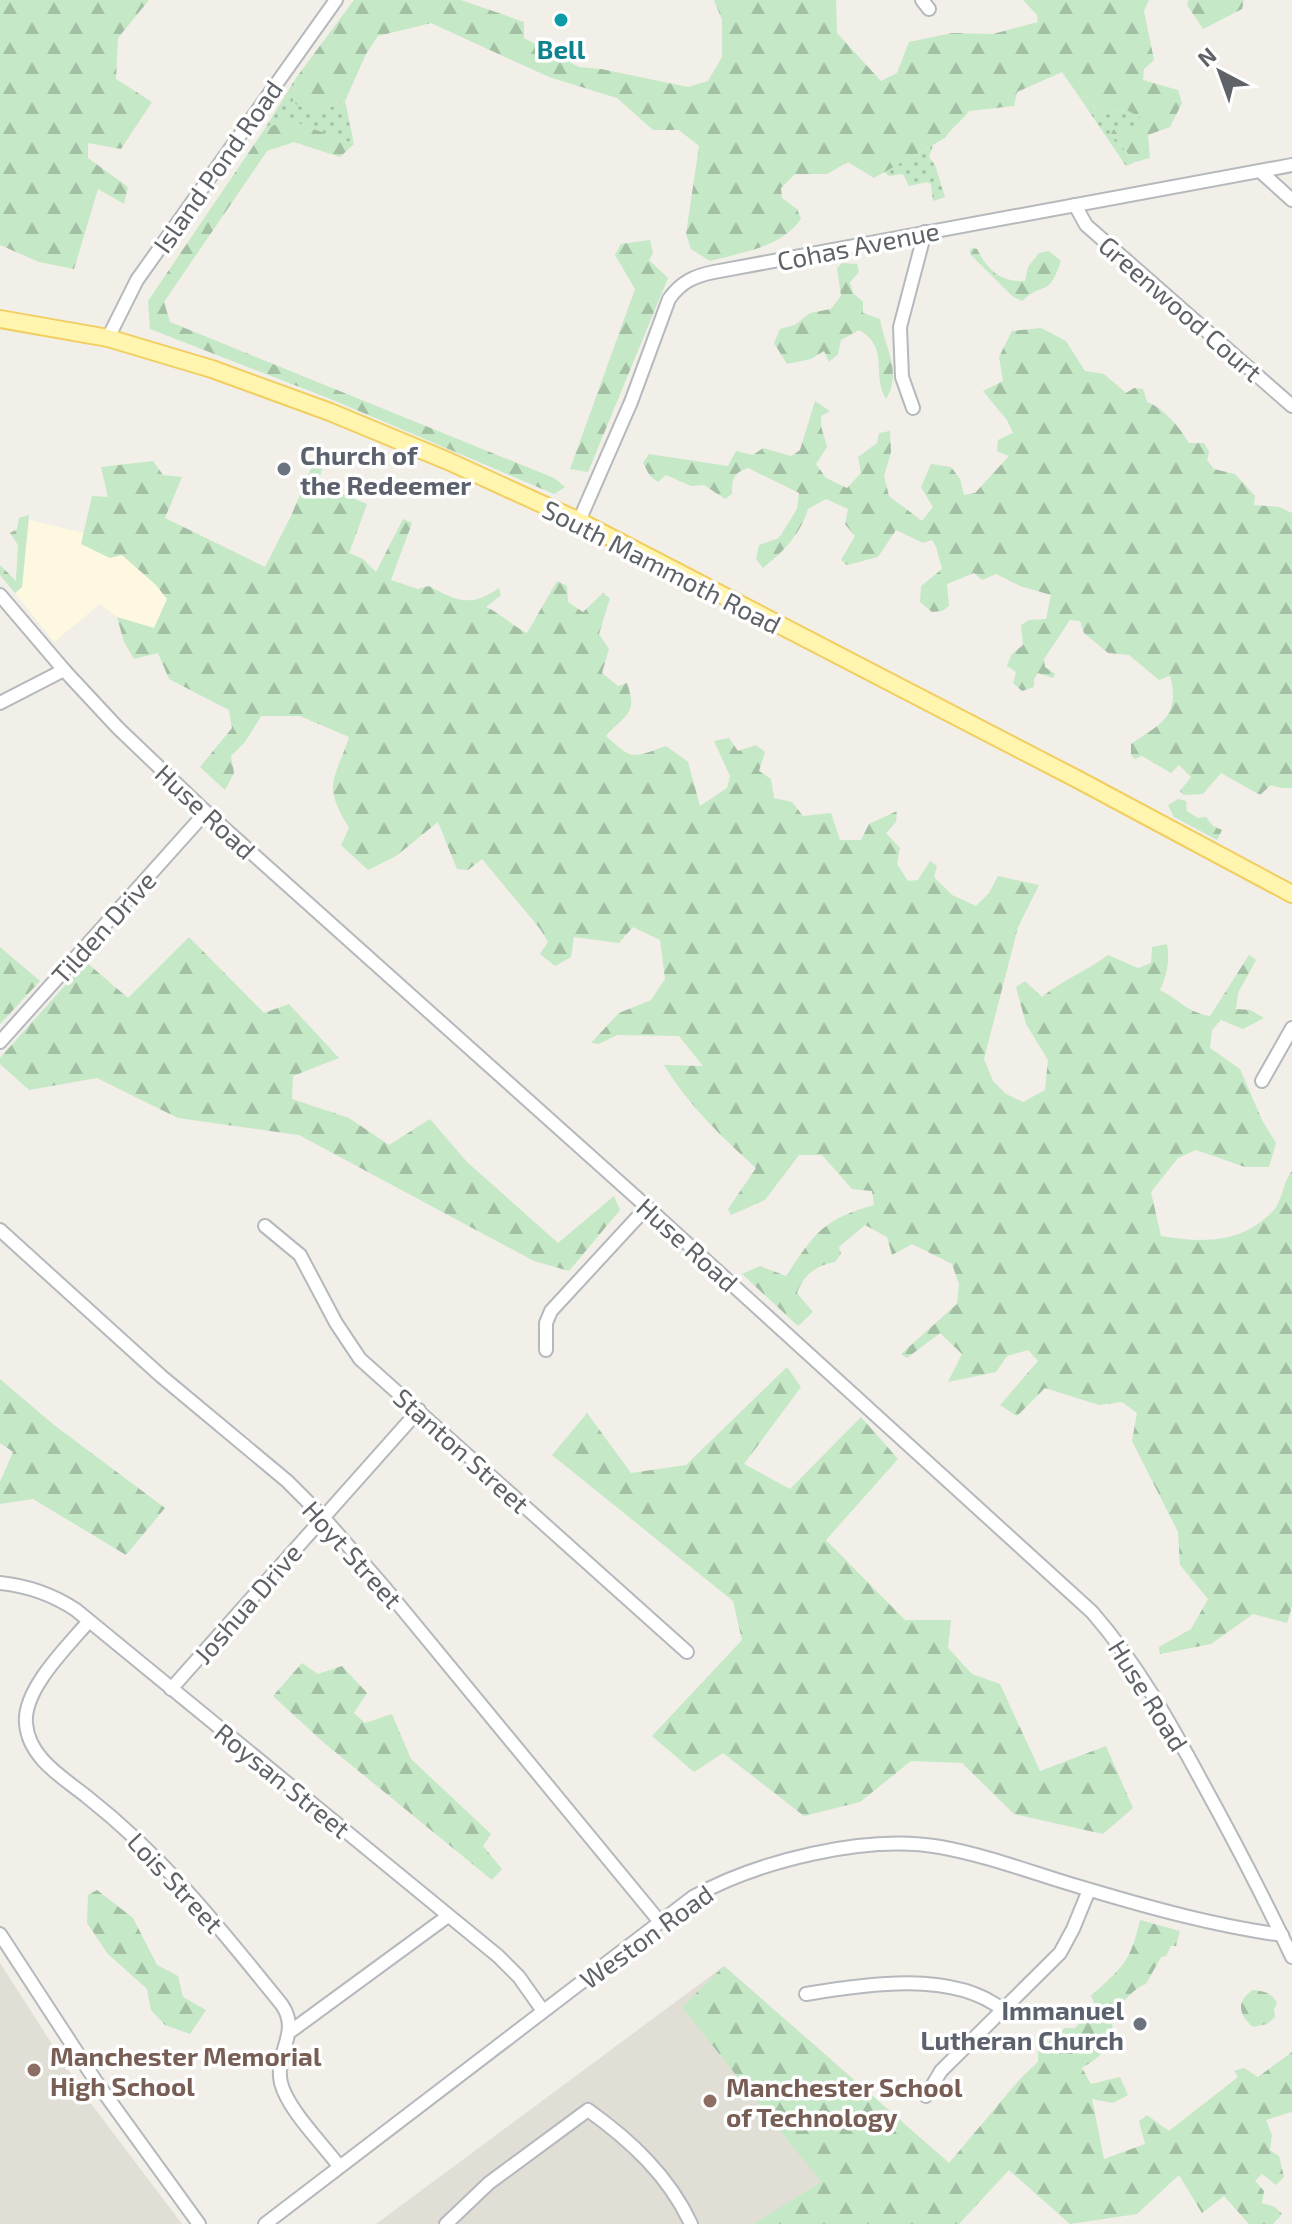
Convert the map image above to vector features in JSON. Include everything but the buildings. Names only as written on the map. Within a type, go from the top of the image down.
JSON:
[{"type":"main road","name":"South Mammoth Road","points":[[0,319],[108,338],[212,369],[330,412],[448,461],[579,521],[1292,894]]},
{"type":"street","name":"Island Pond Road","points":[[108,338],[137,280],[336,0]]},
{"type":"street","name":"Cohas Avenue","points":[[579,521],[631,402],[669,299],[676,288],[700,275],[1292,165]]},
{"type":"street","points":[[1261,172],[1292,200]]},
{"type":"street","name":"Greenwood Court","points":[[1075,205],[1086,225],[1292,406]]},
{"type":"street","points":[[913,408],[902,377],[900,327],[925,232]]},
{"type":"street","name":"Huse Road","points":[[0,595],[118,728],[206,812],[1092,1612],[1135,1665],[1160,1705],[1292,1957]]},
{"type":"street","points":[[0,703],[64,670]]},
{"type":"street","name":"Tilden Drive","points":[[0,1042],[206,812]]},
{"type":"street","points":[[1262,1081],[1292,1028]]},
{"type":"street","points":[[546,1350],[546,1323],[551,1311],[647,1207]]},
{"type":"street","name":"Stanton Street","points":[[265,1226],[300,1255],[352,1349],[374,1372],[687,1652]]},
{"type":"street","name":"Hoyt Street","points":[[0,1230],[161,1376],[287,1481],[323,1517],[660,1922]]},
{"type":"street","name":"Joshua Drive","points":[[171,1689],[419,1410]]},
{"type":"street","name":"Roysan Street","points":[[0,1583],[25,1586],[52,1595],[89,1621],[510,1967],[532,1992],[543,2011]]},
{"type":"street","name":"Lois Street","points":[[89,1621],[32,1695],[26,1722],[35,1749],[54,1770],[132,1833],[190,1892],[288,2013],[291,2031]]},
{"type":"street","name":"Weston Road","points":[[265,2224],[693,1897],[745,1872],[814,1855],[895,1844],[938,1847],[1220,1924],[1282,1935]]},
{"type":"street","points":[[926,2096],[941,2071],[1060,1953],[1089,1890]]},
{"type":"street","points":[[339,2166],[283,2090],[280,2066],[291,2031],[448,1916]]},
{"type":"street","points":[[0,1934],[105,2095],[199,2224]]},
{"type":"street","points":[[806,1994],[861,1986],[925,1984],[975,1992],[1003,2010]]},
{"type":"street","points":[[446,2224],[489,2183],[588,2110],[647,2159],[691,2224]]},
{"type":"shaded area","points":[[29,520],[84,533],[81,544],[122,555],[167,599],[154,628],[117,617],[100,604],[54,642],[15,593],[22,587]]},
{"type":"shaded area","name":"Manchester Memorial High School","points":[[0,1963],[86,2097],[182,2224],[0,2224]]},
{"type":"shaded area","name":"Manchester School of Technology","points":[[724,1966],[958,2171],[904,2224],[376,2224]]},
{"type":"green space","points":[[0,0],[149,0],[118,38],[116,79],[152,102],[121,149],[88,143],[88,158],[128,187],[124,204],[98,189],[74,269],[39,262],[0,245]]},
{"type":"green space","points":[[354,0],[461,0],[524,22],[524,38],[579,67],[688,87],[708,81],[722,57],[722,20],[714,0],[836,0],[837,33],[881,81],[897,73],[909,42],[952,33],[993,34],[1038,22],[1037,15],[1023,0],[1149,0],[1144,11],[1154,60],[1144,69],[1143,80],[1178,90],[1182,103],[1170,127],[1148,135],[1150,158],[1135,162],[1111,133],[1116,127],[1132,131],[1141,118],[1123,108],[1102,115],[1086,97],[1078,95],[1062,72],[1017,92],[1014,106],[969,111],[945,138],[874,178],[848,162],[827,174],[795,174],[781,188],[782,198],[797,209],[801,219],[792,229],[760,248],[710,261],[691,249],[686,234],[699,146],[679,130],[653,130],[617,98],[549,77],[431,23],[378,36],[366,54],[345,101],[317,113],[293,103],[296,78]]},
{"type":"green space","points":[[1188,0],[1244,0],[1242,9],[1203,29],[1187,5]]},
{"type":"green space","points":[[296,78],[293,103],[317,113],[345,101],[354,144],[287,119],[264,130]]},
{"type":"green space","points":[[1078,95],[1086,97],[1102,115],[1123,108],[1142,118],[1132,132],[1111,133],[1135,162],[1126,166]]},
{"type":"green space","points":[[287,119],[354,144],[340,157],[294,142],[267,151],[164,302],[170,322],[554,478],[565,487],[554,494],[333,400],[150,329],[148,301],[264,130]]},
{"type":"green space","points":[[933,145],[929,157],[935,165],[945,197],[933,201],[931,184],[909,186],[903,174],[889,176],[884,172]]},
{"type":"green space","points":[[650,240],[653,253],[649,260],[668,278],[588,472],[570,469],[635,289],[615,255],[621,244]]},
{"type":"green space","points":[[973,248],[996,274],[1008,280],[1025,281],[1028,267],[1039,253],[1049,251],[1061,261],[1049,285],[1022,301],[1012,296],[970,254]]},
{"type":"green space","points":[[842,263],[857,264],[859,272],[850,282],[853,293],[863,302],[863,313],[880,319],[893,369],[891,389],[886,399],[874,344],[859,330],[841,340],[838,354],[829,362],[824,351],[811,359],[787,364],[774,343],[780,329],[795,325],[810,313],[831,309],[841,296],[837,268]]},
{"type":"green space","points":[[1041,328],[1066,341],[1085,371],[1104,374],[1126,393],[1134,388],[1143,389],[1147,402],[1171,419],[1189,443],[1204,443],[1209,452],[1207,460],[1214,469],[1235,474],[1255,496],[1254,505],[1279,507],[1292,513],[1292,788],[1271,785],[1260,795],[1221,773],[1203,794],[1184,795],[1180,791],[1191,777],[1179,765],[1171,773],[1142,756],[1135,759],[1131,755],[1131,744],[1159,725],[1170,710],[1173,690],[1170,676],[1159,680],[1129,655],[1108,653],[1084,633],[1080,621],[1070,620],[1044,659],[1045,667],[1055,674],[1053,678],[1038,673],[1034,687],[1022,691],[1013,683],[1016,672],[1007,666],[1011,655],[1023,645],[1021,625],[1029,620],[1046,619],[1051,595],[1020,586],[996,574],[982,580],[974,573],[947,584],[949,606],[932,612],[920,602],[921,586],[942,569],[932,540],[923,543],[896,530],[878,557],[847,565],[841,560],[855,536],[845,524],[848,509],[826,499],[808,509],[801,527],[790,542],[763,568],[756,559],[759,545],[779,538],[797,509],[799,493],[748,468],[736,474],[732,494],[725,499],[704,485],[691,486],[666,475],[658,482],[650,476],[643,463],[649,454],[728,466],[736,451],[753,455],[763,448],[791,456],[800,450],[815,401],[830,411],[821,416],[827,447],[816,464],[826,478],[847,488],[861,473],[858,457],[877,443],[879,433],[890,431],[891,452],[884,476],[889,496],[922,521],[933,507],[921,487],[931,464],[951,467],[960,479],[964,495],[975,493],[1009,456],[997,451],[998,440],[1013,433],[1007,420],[983,391],[1003,381],[999,357],[1012,331]]},
{"type":"green space","points":[[318,452],[326,454],[318,484],[367,504],[349,553],[363,559],[376,572],[403,519],[412,523],[391,580],[418,589],[429,586],[464,600],[480,598],[499,588],[501,595],[486,607],[527,633],[557,581],[567,586],[568,602],[583,612],[603,593],[610,598],[599,634],[609,649],[602,673],[618,686],[627,683],[631,702],[628,713],[606,736],[633,755],[666,746],[688,762],[700,806],[727,788],[730,776],[714,741],[729,738],[738,751],[756,745],[765,752],[759,771],[771,779],[774,798],[792,802],[803,816],[831,813],[840,840],[861,840],[869,824],[897,811],[896,822],[886,833],[900,848],[897,864],[908,881],[918,880],[930,861],[937,866],[934,877],[952,895],[976,906],[989,893],[998,876],[1039,885],[1018,927],[984,1059],[993,1081],[1006,1094],[1023,1102],[1045,1090],[1048,1060],[1026,1024],[1016,987],[1025,981],[1042,997],[1108,955],[1138,968],[1151,963],[1152,947],[1167,944],[1167,967],[1160,990],[1190,1009],[1210,1016],[1249,955],[1256,960],[1238,993],[1236,1009],[1250,1010],[1264,1018],[1243,1029],[1221,1020],[1212,1030],[1210,1048],[1240,1069],[1262,1120],[1276,1143],[1269,1167],[1245,1167],[1196,1150],[1178,1158],[1151,1192],[1161,1236],[1191,1240],[1221,1238],[1248,1230],[1273,1211],[1292,1171],[1292,1606],[1287,1623],[1253,1614],[1211,1644],[1160,1654],[1159,1647],[1191,1629],[1208,1599],[1180,1565],[1178,1532],[1132,1441],[1137,1413],[1122,1402],[1099,1405],[1045,1388],[1017,1416],[1000,1405],[1038,1361],[1028,1350],[1007,1356],[996,1372],[948,1382],[962,1354],[940,1333],[907,1358],[901,1354],[957,1304],[959,1284],[952,1264],[912,1244],[892,1255],[887,1237],[865,1225],[839,1247],[841,1254],[835,1262],[822,1265],[803,1281],[797,1293],[813,1312],[798,1326],[742,1274],[760,1266],[786,1276],[821,1230],[842,1217],[874,1205],[872,1191],[852,1189],[822,1155],[799,1155],[765,1200],[731,1215],[728,1209],[756,1168],[695,1107],[664,1065],[703,1066],[679,1036],[617,1035],[599,1044],[591,1043],[619,1013],[651,1000],[665,979],[660,940],[633,927],[619,943],[574,937],[571,957],[555,966],[540,954],[548,942],[541,930],[482,859],[468,870],[457,869],[438,822],[396,856],[368,870],[341,845],[349,828],[333,792],[335,774],[349,737],[300,716],[261,716],[245,742],[231,756],[234,773],[225,790],[200,767],[232,728],[229,710],[169,679],[158,653],[134,659],[124,642],[117,617],[154,628],[167,599],[122,555],[110,558],[81,544],[92,496],[108,497],[101,467],[153,461],[163,475],[182,477],[165,518],[265,567]]},
{"type":"green space","points":[[29,515],[22,587],[15,593],[0,575],[0,565],[16,581],[18,545],[10,533],[17,529],[19,518]]},
{"type":"green space","points":[[1178,799],[1186,801],[1187,811],[1198,818],[1206,817],[1213,826],[1222,830],[1217,840],[1174,817],[1168,805]]},
{"type":"green space","points":[[189,937],[264,1013],[289,1004],[339,1058],[293,1076],[292,1099],[349,1118],[389,1145],[430,1119],[467,1162],[558,1243],[614,1196],[620,1210],[569,1271],[534,1261],[299,1135],[178,1118],[97,1078],[29,1090],[0,1064],[0,1058],[86,962],[128,998]]},
{"type":"green space","points":[[0,947],[40,981],[0,1024]]},
{"type":"green space","points":[[787,1367],[801,1387],[744,1464],[790,1489],[861,1417],[898,1459],[826,1540],[905,1620],[951,1620],[948,1648],[972,1674],[1000,1684],[1040,1771],[1106,1746],[1133,1808],[1103,1834],[1014,1814],[962,1763],[911,1761],[860,1802],[804,1816],[723,1753],[694,1772],[652,1736],[742,1640],[733,1601],[552,1455],[587,1413],[631,1473],[686,1465]]},
{"type":"green space","points":[[0,1379],[54,1425],[165,1508],[126,1555],[33,1499],[0,1504],[0,1482],[13,1452],[0,1443]]},
{"type":"green space","points":[[302,1663],[318,1674],[342,1666],[367,1693],[354,1713],[365,1723],[392,1714],[411,1759],[491,1834],[483,1846],[502,1869],[492,1880],[323,1742],[273,1696]]},
{"type":"green space","points":[[97,1890],[133,1918],[157,1965],[178,1976],[183,1997],[206,2010],[190,2034],[165,2025],[151,2010],[147,1989],[108,1954],[87,1923],[88,1895]]},
{"type":"green space","points":[[1140,1920],[1180,1931],[1176,1946],[1171,1946],[1166,1956],[1161,1957],[1146,1984],[1132,1993],[1117,2011],[1107,2046],[1082,2068],[1091,2084],[1120,2077],[1128,2095],[1113,2103],[1092,2099],[1104,2159],[1145,2144],[1139,2121],[1147,2115],[1169,2131],[1238,2077],[1234,2071],[1244,2068],[1258,2077],[1292,2052],[1292,2115],[1291,2112],[1266,2120],[1272,2135],[1270,2150],[1279,2156],[1284,2177],[1276,2185],[1262,2174],[1255,2181],[1264,2191],[1262,2203],[1275,2207],[1282,2214],[1273,2224],[1249,2224],[1224,2196],[1202,2213],[1179,2175],[1137,2214],[1070,2224],[1009,2170],[959,2224],[754,2224],[821,2182],[682,2007],[724,1966],[949,2163],[1038,2062],[1038,2051],[1065,2028],[1075,2028],[1096,2006],[1091,1996],[1123,1964]]},
{"type":"green space","points":[[1253,1990],[1267,1993],[1277,2003],[1275,2017],[1267,2024],[1253,2027],[1241,2008],[1244,1999]]},
{"type":"place","name":"Bell","points":[[561,20]]},
{"type":"place","name":"Church of the Redeemer","points":[[284,469]]},
{"type":"place","name":"Immanuel Lutheran Church","points":[[1140,2024]]},
{"type":"place","name":"Manchester Memorial High School","points":[[34,2070]]},
{"type":"place","name":"Manchester School of Technology","points":[[710,2101]]}]
